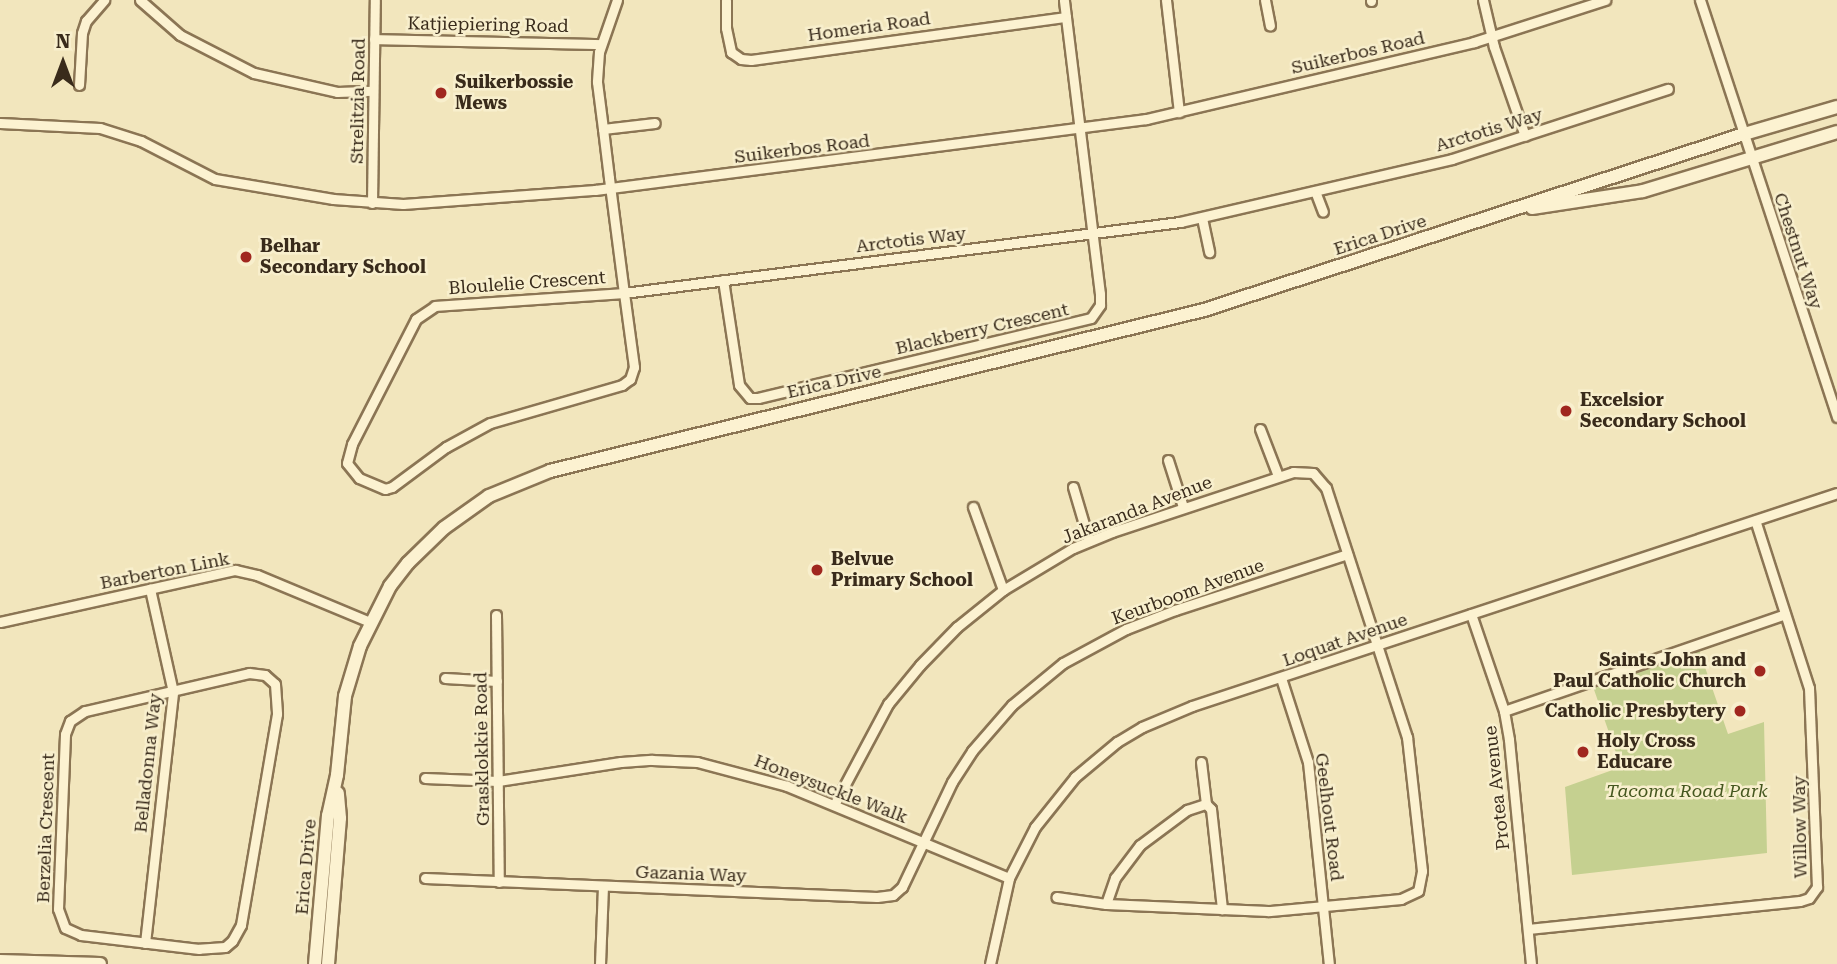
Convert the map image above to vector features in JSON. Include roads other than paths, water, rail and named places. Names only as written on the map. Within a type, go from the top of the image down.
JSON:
[{"type":"main road","name":"Erica Drive","points":[[315,964],[328,816],[337,775],[345,696],[359,646],[370,622],[408,563],[444,528],[489,496],[535,475],[1141,328],[1253,295],[1744,134],[1837,107]]},
{"type":"main road","name":"Erica Drive","points":[[1508,212],[1643,191],[1837,132]]},
{"type":"main road","name":"Erica Drive","points":[[328,964],[340,818],[337,775]]},
{"type":"main road","points":[[0,961],[100,964]]},
{"type":"street","points":[[79,85],[82,33],[86,21],[104,0]]},
{"type":"street","points":[[139,0],[180,35],[254,73],[337,92],[373,91]]},
{"type":"street","name":"Strelitzia Road","points":[[372,203],[375,0]]},
{"type":"street","name":"Bloulelie Crescent","points":[[617,0],[601,44],[597,82],[634,367],[630,379],[622,385],[489,423],[446,447],[392,487],[375,486],[350,470],[347,463],[352,444],[416,319],[425,309],[453,304],[624,293]]},
{"type":"street","name":"Homeria Road","points":[[726,0],[726,28],[731,52],[741,59],[751,60],[1066,17]]},
{"type":"street","name":"Blackberry Crescent","points":[[723,280],[739,385],[745,394],[758,398],[1091,318],[1100,305],[1064,0]]},
{"type":"street","points":[[1166,0],[1179,112]]},
{"type":"street","points":[[1265,0],[1270,26]]},
{"type":"street","points":[[1483,0],[1525,136]]},
{"type":"street","name":"Suikerbos Road","points":[[0,123],[100,128],[141,141],[202,174],[227,183],[372,203],[437,202],[611,189],[1080,129],[1179,112],[1493,37],[1605,0]]},
{"type":"street","name":"Chestnut Way","points":[[1700,0],[1837,417]]},
{"type":"street","name":"Katjiepiering Road","points":[[374,39],[601,44]]},
{"type":"street","name":"Arctotis Way","points":[[624,293],[1202,218],[1452,159],[1668,89]]},
{"type":"street","points":[[603,129],[655,123]]},
{"type":"street","points":[[1315,191],[1323,212]]},
{"type":"street","points":[[1202,218],[1209,252]]},
{"type":"street","points":[[1261,429],[1278,477]]},
{"type":"street","points":[[1168,460],[1183,508]]},
{"type":"street","name":"Jakaranda Avenue","points":[[834,805],[871,734],[896,694],[957,627],[1003,590],[1089,541],[1300,471],[1313,472],[1326,488],[1347,554]]},
{"type":"street","points":[[1073,487],[1089,541]]},
{"type":"street","name":"Loquat Avenue","points":[[990,964],[1009,878],[1035,827],[1074,777],[1117,742],[1192,706],[1837,493]]},
{"type":"street","points":[[973,507],[1003,590]]},
{"type":"street","name":"Willow Way","points":[[1528,929],[1800,901],[1813,894],[1819,879],[1812,713],[1804,665],[1755,520]]},
{"type":"street","points":[[1056,897],[1107,904],[1268,911],[1408,898],[1418,891],[1421,884],[1407,737],[1347,554]]},
{"type":"street","name":"Keurboom Avenue","points":[[922,841],[952,782],[972,751],[1012,705],[1063,663],[1126,629],[1175,610],[1347,554]]},
{"type":"street","name":"Barberton Link","points":[[0,622],[235,570],[257,575],[370,622]]},
{"type":"street","name":"Belladonna Way","points":[[145,943],[173,692],[149,589]]},
{"type":"street","name":"Protea Avenue","points":[[1471,614],[1504,711],[1531,964]]},
{"type":"street","points":[[1504,711],[1785,614]]},
{"type":"street","name":"Grasklokkie Road","points":[[496,615],[499,882]]},
{"type":"street","name":"Berzelia Crescent","points":[[249,673],[265,676],[278,691],[277,714],[268,777],[237,934],[225,947],[217,949],[145,943],[70,932],[59,918],[65,734],[74,716],[85,710],[249,673]]},
{"type":"street","points":[[445,678],[497,681]]},
{"type":"street","name":"Geelhout Road","points":[[1281,678],[1308,762],[1329,964]]},
{"type":"street","name":"Honeysuckle Walk","points":[[425,778],[498,781],[621,762],[685,761],[757,776],[1009,878]]},
{"type":"street","points":[[1201,762],[1206,804],[1212,809],[1222,909]]},
{"type":"street","points":[[1107,904],[1115,878],[1140,845],[1187,810],[1206,804]]},
{"type":"street","name":"Gazania Way","points":[[425,878],[877,897],[892,895],[902,887],[922,841]]},
{"type":"street","points":[[600,964],[603,886]]},
{"type":"place","name":"Suikerbossie Mews","points":[[441,93]]},
{"type":"place","name":"Belhar Secondary School","points":[[246,257]]},
{"type":"place","name":"Excelsior Secondary School","points":[[1566,411]]},
{"type":"place","name":"Belvue Primary School","points":[[817,570]]},
{"type":"place","name":"Saints John and Paul Catholic Church","points":[[1760,671]]},
{"type":"place","name":"Catholic Presbytery","points":[[1740,711]]},
{"type":"place","name":"Holy Cross Educare","points":[[1583,752]]},
{"type":"park label","name":"Tacoma Road Park","points":[[1687,791]]}]
